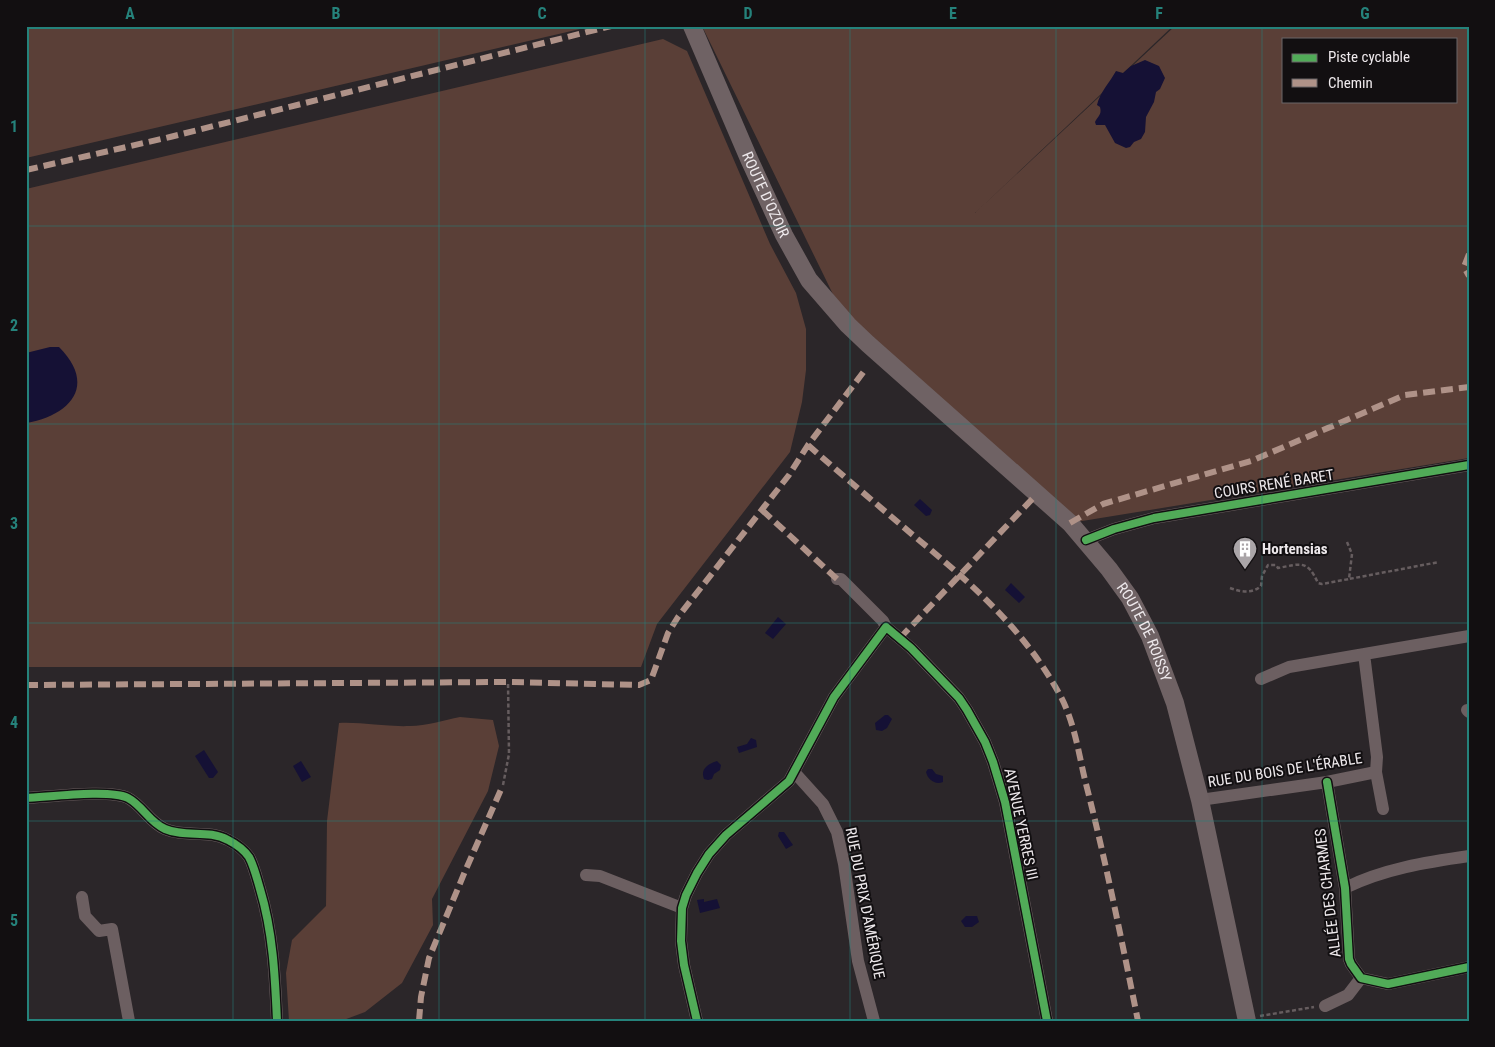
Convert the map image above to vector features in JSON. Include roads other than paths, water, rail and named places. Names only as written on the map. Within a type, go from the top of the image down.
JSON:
[{"type":"main road","name":"ROUTE D'OZOIR","points":[[692,26],[748,159],[784,235],[809,280],[848,325],[868,344]]},
{"type":"main road","name":"ROUTE DE ROISSY","points":[[868,344],[1070,523],[1109,568],[1130,598],[1153,642],[1175,703],[1200,800],[1247,1019]]},
{"type":"street","name":"COURS RENÉ BARET","points":[[1086,540],[1114,529],[1154,518],[1469,465]]},
{"type":"street","name":"AVENUE YERRES III","points":[[837,579],[841,580],[883,621],[886,627],[923,660],[958,698],[967,710],[984,742],[993,762],[1005,802],[1047,1021]]},
{"type":"street","points":[[697,1021],[682,955],[681,934],[682,908],[697,873],[709,854],[726,836],[790,781],[795,774],[807,744],[834,697],[886,627]]},
{"type":"street","points":[[1261,679],[1289,667],[1469,636]]},
{"type":"street","name":"RUE DU BOIS DE L'ÉRABLE","points":[[1364,654],[1377,757],[1376,772],[1383,809]]},
{"type":"street","name":"RUE DU BOIS DE L'ÉRABLE","points":[[1200,800],[1328,782],[1376,772]]},
{"type":"street","name":"RUE DU PRIX D'AMÉRIQUE","points":[[795,774],[823,804],[836,832],[844,864],[858,961],[874,1021]]},
{"type":"street","name":"ALLÉE DES CHARMES","points":[[1328,782],[1345,888],[1350,959],[1351,964],[1361,978]]},
{"type":"street","points":[[26,798],[118,794],[131,799],[156,824],[167,830],[210,834],[227,839],[240,848],[250,858],[267,915],[272,946],[277,1021]]},
{"type":"street","points":[[1345,888],[1356,882],[1412,866],[1469,856]]},
{"type":"street","points":[[586,875],[600,876],[682,908]]},
{"type":"street","points":[[82,897],[85,916],[99,931],[112,929],[129,1021]]},
{"type":"street","points":[[1325,1006],[1348,995],[1361,978],[1388,984],[1469,968]]},
{"type":"place","name":"Hortensias","points":[[1245,570]]}]
